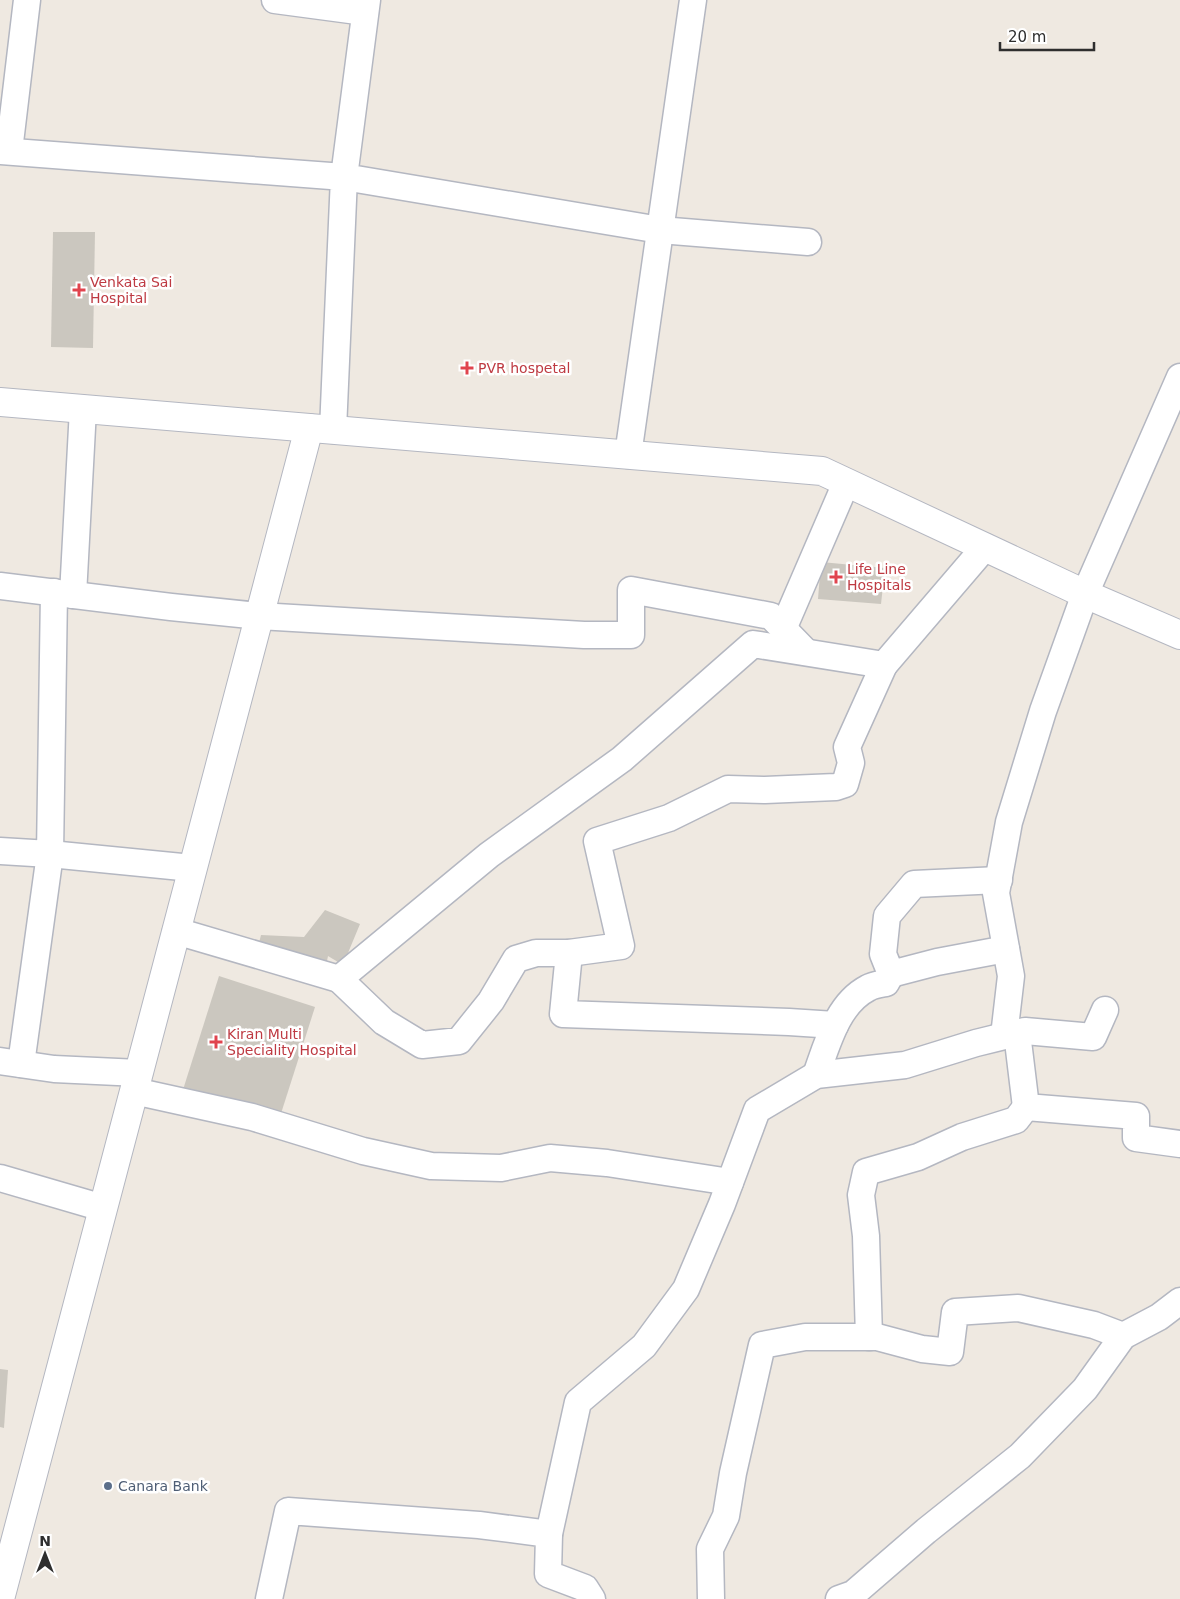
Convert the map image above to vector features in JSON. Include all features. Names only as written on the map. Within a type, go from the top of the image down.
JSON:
[{"type":"main road","points":[[0,402],[822,471],[1085,594],[1180,635]]},
{"type":"main road","points":[[0,1598],[259,616],[320,429]]},
{"type":"street","points":[[27,0],[5,151],[344,177],[660,230],[808,242]]},
{"type":"street","points":[[275,0],[366,6],[344,177],[320,429]]},
{"type":"street","points":[[628,455],[693,0]]},
{"type":"street","points":[[869,1338],[866,1236],[861,1195],[866,1172],[918,1157],[962,1136],[1016,1120],[1026,1107],[1011,1034],[1011,976],[996,893],[1009,822],[1043,711],[1085,594],[1180,379]]},
{"type":"street","points":[[82,409],[64,594],[50,854],[11,1063],[136,1082],[363,1151],[431,1166],[501,1168],[550,1158],[607,1163],[730,1182]]},
{"type":"street","points":[[784,629],[846,483]]},
{"type":"street","points":[[176,932],[339,980],[384,1022],[422,1045],[459,1041],[491,1001],[516,959],[536,953],[569,953],[621,946],[597,841],[670,818],[728,789],[765,790],[836,787],[845,784],[852,763],[847,747],[884,665],[985,547]]},
{"type":"street","points":[[0,586],[259,616],[574,634],[631,635],[631,590],[771,616],[806,652]]},
{"type":"street","points":[[339,980],[489,855],[622,759],[753,644],[884,665]]},
{"type":"street","points":[[0,851],[192,868]]},
{"type":"street","points":[[891,974],[883,954],[887,916],[914,884],[999,880]]},
{"type":"street","points":[[816,1076],[835,1025],[844,1007],[868,987],[886,983],[891,974],[937,962],[1006,949]]},
{"type":"street","points":[[569,953],[563,1014],[835,1025]]},
{"type":"street","points":[[592,1599],[585,1588],[548,1574],[549,1534],[578,1402],[644,1346],[686,1289],[757,1110],[816,1076],[905,1065],[976,1043],[1025,1031],[1093,1037],[1105,1010]]},
{"type":"street","points":[[1026,1107],[1136,1116],[1136,1138],[1180,1144]]},
{"type":"street","points":[[0,1178],[103,1208]]},
{"type":"street","points":[[839,1599],[853,1594],[926,1530],[1020,1456],[1085,1389],[1124,1336],[1159,1317],[1180,1301]]},
{"type":"street","points":[[711,1599],[710,1549],[726,1516],[733,1473],[762,1345],[805,1338],[876,1338],[922,1349],[950,1352],[955,1312],[1018,1308],[1094,1326],[1124,1336]]},
{"type":"street","points":[[270,1599],[288,1511],[479,1525],[549,1534]]},
{"type":"building","points":[[53,232],[95,232],[93,348],[51,347]]},
{"type":"building","points":[[821,562],[885,568],[881,604],[818,599]]},
{"type":"building","points":[[325,910],[360,924],[343,965],[328,956],[326,966],[256,955],[261,935],[304,937]]},
{"type":"building","points":[[219,976],[315,1007],[277,1126],[181,1096]]},
{"type":"building","points":[[0,1369],[8,1370],[4,1428],[0,1427]]},
{"type":"place","name":"Venkata Sai Hospital","points":[[79,290]]},
{"type":"place","name":"PVR hospetal","points":[[467,368]]},
{"type":"place","name":"Life Line Hospitals","points":[[836,577]]},
{"type":"place","name":"Kiran Multi Speciality Hospital","points":[[216,1042]]},
{"type":"place","name":"Canara Bank","points":[[108,1486]]}]
